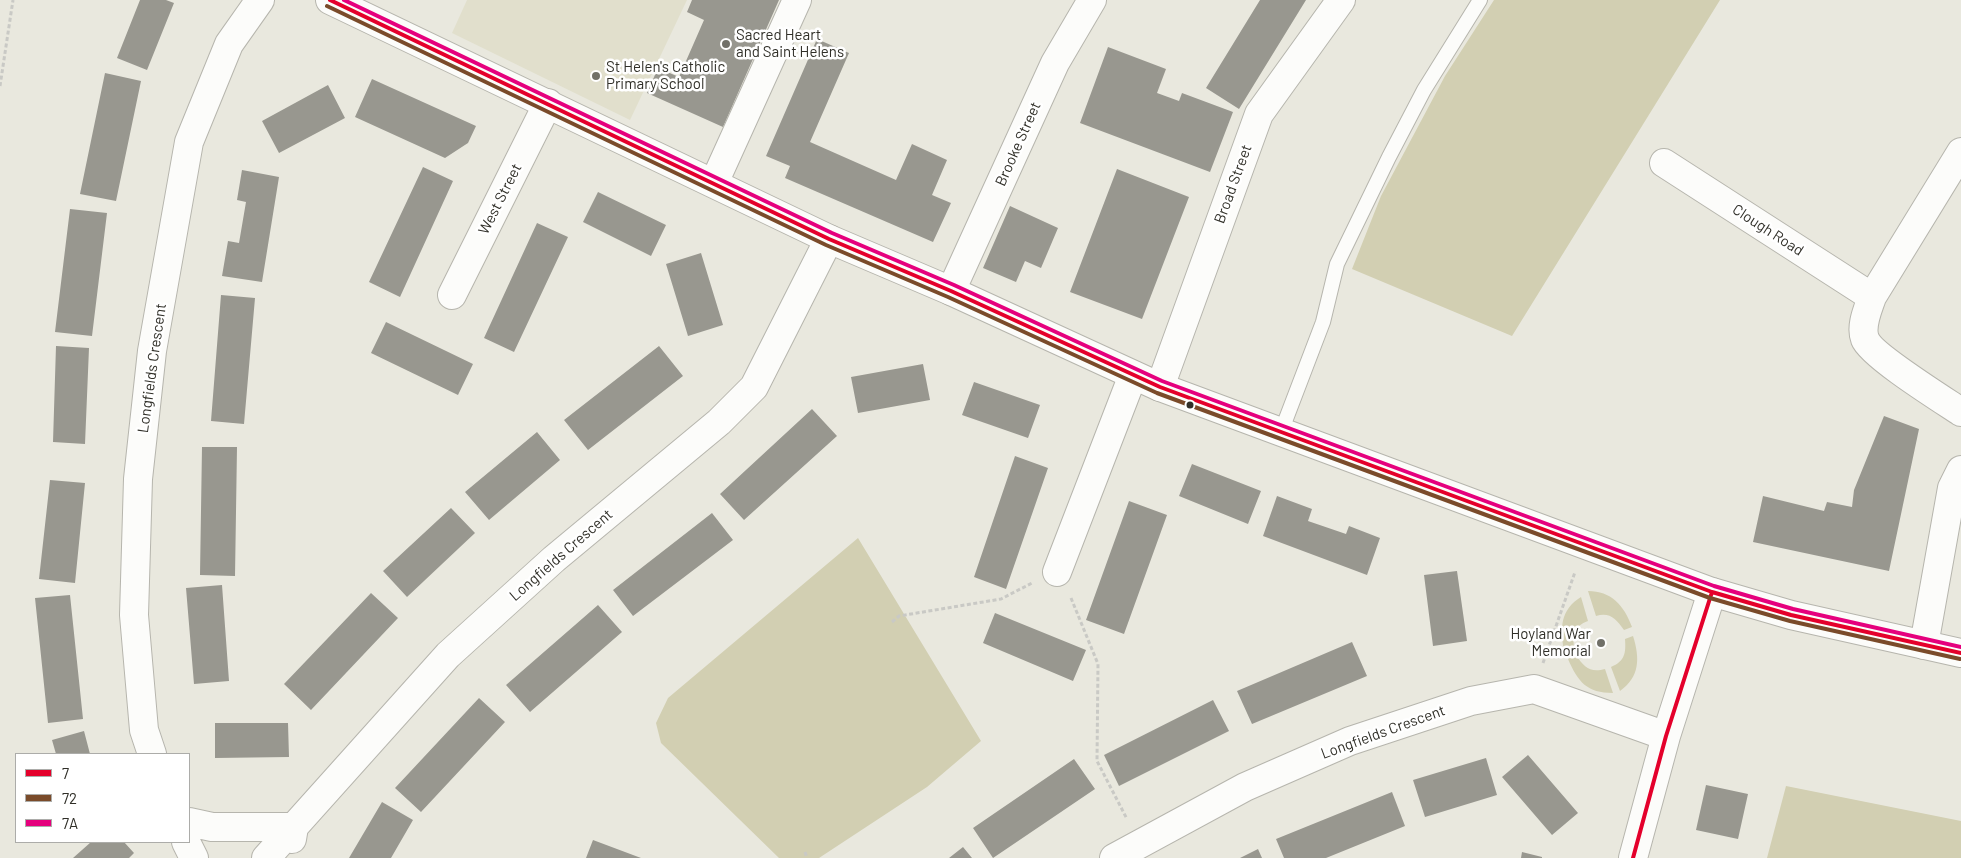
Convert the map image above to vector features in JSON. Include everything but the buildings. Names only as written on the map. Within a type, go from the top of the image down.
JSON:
[{"type":"street","name":"Longfields Crescent","points":[[152,753],[144,730],[134,615],[138,479],[152,351],[189,142],[228,44],[260,0]]},
{"type":"street","points":[[330,0],[829,239],[951,291],[1160,387],[1712,592],[1791,615],[1961,653]]},
{"type":"street","points":[[714,183],[797,0]]},
{"type":"street","name":"Brooke Street","points":[[951,291],[1054,63],[1092,0]]},
{"type":"street","name":"Broad Street","points":[[1160,387],[1259,114],[1340,0]]},
{"type":"street","name":"West Street","points":[[452,295],[548,103]]},
{"type":"street","points":[[1961,152],[1872,297],[1864,318],[1865,339],[1878,354],[1961,412]]},
{"type":"street","name":"Clough Road","points":[[1664,162],[1872,297]]},
{"type":"street","name":"Longfields Crescent","points":[[266,858],[448,655],[554,559],[720,422],[754,387],[829,239]]},
{"type":"street","points":[[1057,572],[1133,375]]},
{"type":"street","points":[[1924,645],[1952,488],[1961,470]]},
{"type":"street","points":[[1633,858],[1666,736],[1712,592]]},
{"type":"street","name":"Longfields Crescent","points":[[1114,858],[1245,787],[1350,741],[1471,701],[1534,689]]},
{"type":"street","points":[[1534,689],[1666,736]]},
{"type":"street","points":[[190,822],[212,827],[294,827],[288,858]]},
{"type":"street","points":[[186,843],[194,858]]},
{"type":"lane","points":[[1281,432],[1323,322],[1337,264],[1424,90],[1480,0]]},
{"type":"path","points":[[0,86],[13,0]]},
{"type":"path","points":[[0,49],[6,51]]},
{"type":"path","points":[[1534,689],[1575,571]]},
{"type":"path","points":[[892,622],[899,616],[1001,599],[1057,572],[1069,593],[1098,664],[1097,761],[1139,843]]},
{"type":"path","points":[[805,852],[807,858]]},
{"type":"shaded area","name":"St Helen's Catholic Primary School","points":[[467,0],[687,0],[630,120],[452,33]]},
{"type":"shaded area","points":[[1494,0],[1720,0],[1512,336],[1352,269],[1381,196],[1445,76]]},
{"type":"shaded area","points":[[858,538],[981,741],[927,787],[819,858],[779,858],[661,743],[656,723],[668,698]]},
{"type":"shaded area","points":[[1588,591],[1603,594],[1616,601],[1625,612],[1632,627],[1624,630],[1612,617],[1605,615],[1596,616]]},
{"type":"shaded area","points":[[1581,597],[1588,621],[1577,628],[1575,632],[1574,649],[1564,651],[1563,620],[1569,608]]},
{"type":"shaded area","points":[[1633,636],[1637,652],[1637,666],[1627,686],[1620,691],[1611,667],[1616,665],[1624,656],[1625,639]]},
{"type":"shaded area","points":[[1576,655],[1588,668],[1595,670],[1605,669],[1613,693],[1596,691],[1584,685],[1568,659]]},
{"type":"shaded area","points":[[1786,786],[1961,821],[1961,858],[1767,858]]},
{"type":"transit line","name":"7","points":[[330,0],[829,239],[951,291],[1160,387],[1712,592],[1791,615],[1961,653]]},
{"type":"transit line","name":"7A","points":[[344,0],[832,233],[954,285],[1162,381],[1714,586],[1793,609],[1961,647]]},
{"type":"transit line","name":"72","points":[[327,6],[826,245],[948,297],[1157,393],[1710,598],[1790,621],[1960,659]]},
{"type":"transit line","name":"7","points":[[1633,858],[1666,736],[1712,592]]},
{"type":"place","name":"Sacred Heart and Saint Helens","points":[[726,44]]},
{"type":"place","name":"St Helen's Catholic Primary School","points":[[596,76]]},
{"type":"place","name":"Hoyland War Memorial","points":[[1601,643]]}]
